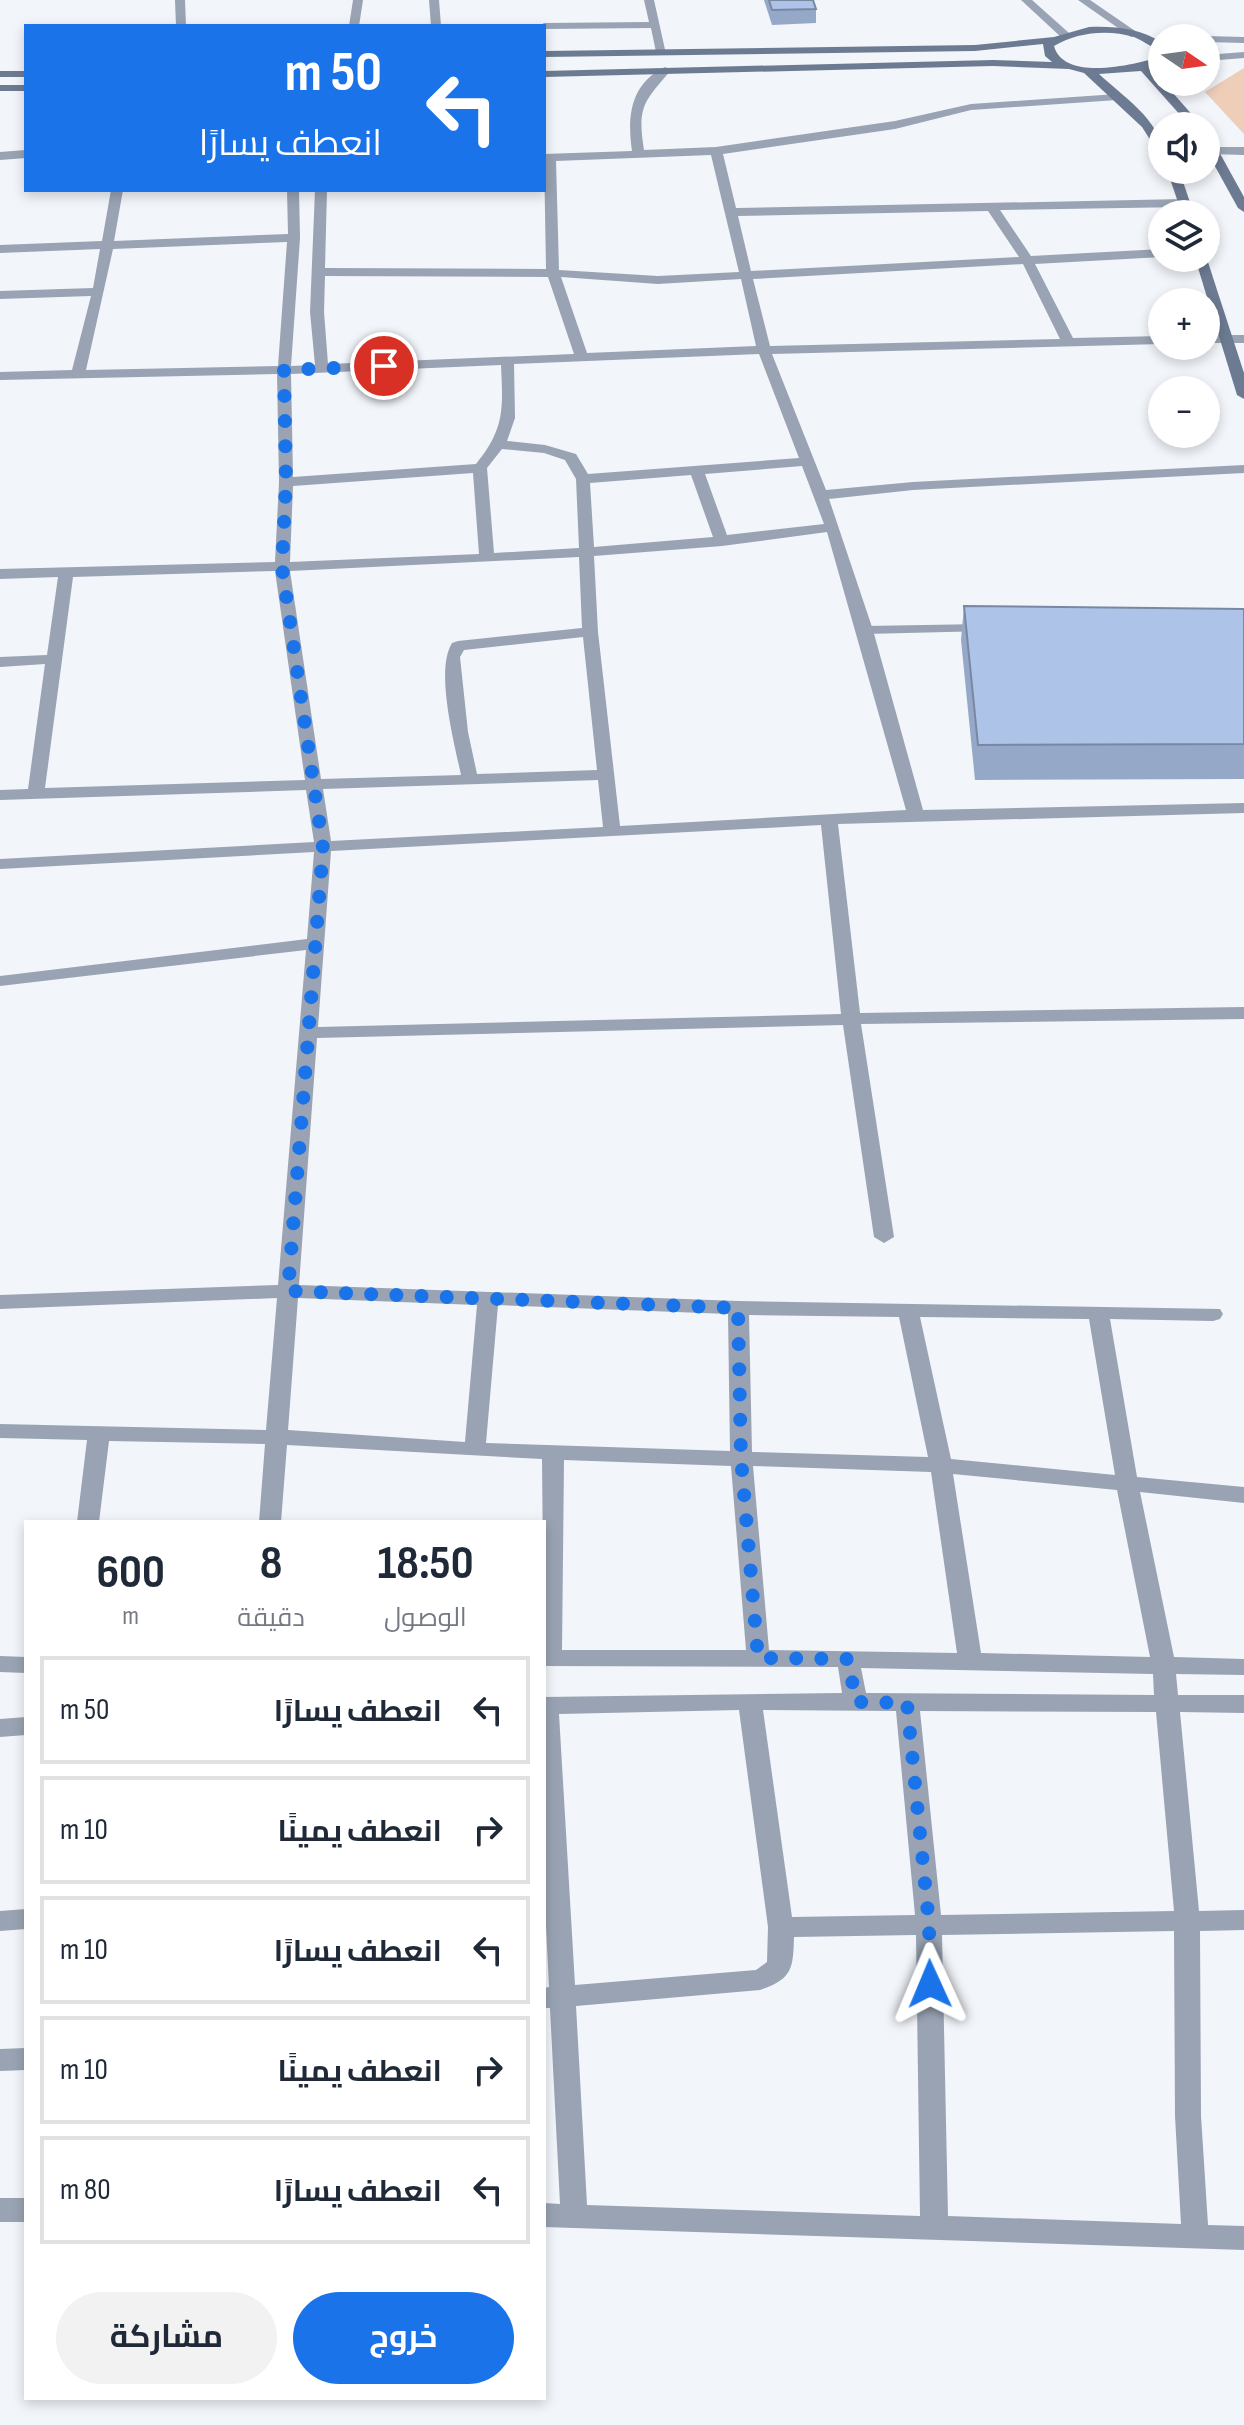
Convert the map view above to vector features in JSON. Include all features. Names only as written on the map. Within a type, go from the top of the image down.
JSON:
[{"type":"main road","points":[[546,54],[975,48],[1099,31],[1148,39]]},
{"type":"main road","points":[[1060,38],[1048,45],[1050,56],[1070,66]]},
{"type":"main road","points":[[546,74],[993,63],[1118,71],[1148,67]]},
{"type":"main road","points":[[1145,68],[1184,112]]},
{"type":"main road","points":[[1088,70],[1148,128]]},
{"type":"main road","points":[[0,74],[24,74]]},
{"type":"main road","points":[[0,88],[24,88]]},
{"type":"main road","points":[[1220,161],[1244,208]]},
{"type":"main road","points":[[1205,272],[1244,395]]},
{"type":"street","points":[[180,0],[181,24]]},
{"type":"street","points":[[354,24],[358,0]]},
{"type":"street","points":[[434,0],[436,24]]},
{"type":"street","points":[[649,0],[662,52]]},
{"type":"street","points":[[1026,0],[1060,38]]},
{"type":"street","points":[[1083,0],[1135,35]]},
{"type":"street","points":[[546,26],[653,25]]},
{"type":"street","points":[[1220,39],[1244,40]]},
{"type":"street","points":[[1220,57],[1244,55]]},
{"type":"street","points":[[639,156],[633,117],[638,95],[665,70]]},
{"type":"street","points":[[582,358],[553,273],[547,159],[716,151],[895,125],[971,107],[1117,97]]},
{"type":"street","points":[[716,151],[764,350],[833,527],[916,815]]},
{"type":"street","points":[[1220,151],[1244,151]]},
{"type":"street","points":[[0,156],[24,154]]},
{"type":"street","points":[[78,374],[99,292],[117,192]]},
{"type":"street","points":[[270,1520],[323,848],[282,567],[286,482],[284,370],[294,238],[293,192]]},
{"type":"street","points":[[321,192],[317,312],[322,368]]},
{"type":"street","points":[[992,208],[1027,260],[1068,341]]},
{"type":"street","points":[[729,212],[1148,209]]},
{"type":"street","points":[[0,249],[294,238]]},
{"type":"street","points":[[319,272],[553,273],[658,280],[1148,254]]},
{"type":"street","points":[[0,295],[99,292]]},
{"type":"street","points":[[1220,339],[1244,339]]},
{"type":"street","points":[[0,376],[284,370],[764,350],[1148,340]]},
{"type":"street","points":[[286,482],[480,468],[501,445],[509,428],[507,361]]},
{"type":"street","points":[[501,445],[560,452],[577,463],[583,479],[590,632],[612,831]]},
{"type":"street","points":[[583,479],[809,461]]},
{"type":"street","points":[[480,468],[487,559]]},
{"type":"street","points":[[696,469],[722,542]]},
{"type":"street","points":[[821,495],[929,485],[1244,469]]},
{"type":"street","points":[[0,574],[487,559],[722,542],[833,527]]},
{"type":"street","points":[[36,793],[66,572]]},
{"type":"street","points":[[470,780],[460,732],[452,657],[458,646],[590,632]]},
{"type":"street","points":[[0,662],[54,659]]},
{"type":"street","points":[[0,795],[316,787],[606,775]]},
{"type":"street","points":[[0,864],[916,815],[1244,808]]},
{"type":"street","points":[[829,820],[851,1019],[884,1237]]},
{"type":"street","points":[[0,981],[316,943]]},
{"type":"street","points":[[308,1033],[1244,1013]]},
{"type":"street","points":[[0,1302],[288,1291],[738,1308],[1213,1314]]},
{"type":"street","points":[[475,1450],[488,1297]]},
{"type":"street","points":[[738,1308],[741,1458],[758,1658]]},
{"type":"street","points":[[908,1311],[941,1465],[970,1661]]},
{"type":"street","points":[[1099,1314],[1127,1483],[1164,1666],[1187,1920],[1188,2116],[1195,2234]]},
{"type":"street","points":[[0,1431],[277,1437],[475,1450],[941,1465],[1244,1495]]},
{"type":"street","points":[[88,1520],[99,1434]]},
{"type":"street","points":[[553,1453],[547,1658],[848,1659],[1244,1667]]},
{"type":"street","points":[[848,1659],[856,1702]]},
{"type":"street","points":[[0,1664],[24,1665]]},
{"type":"street","points":[[552,1998],[760,1980],[780,1966],[781,1927],[750,1701]]},
{"type":"street","points":[[574,2215],[552,1998],[546,1706],[750,1701],[1244,1704]]},
{"type":"street","points":[[907,1703],[929,1924],[934,2227]]},
{"type":"street","points":[[0,1728],[24,1726]]},
{"type":"street","points":[[0,1921],[24,1919]]},
{"type":"street","points":[[781,1927],[1244,1920]]},
{"type":"street","points":[[0,2060],[24,2059]]},
{"type":"street","points":[[0,2210],[24,2210]]},
{"type":"street","points":[[546,2215],[1244,2238]]},
{"type":"lane","points":[[865,630],[1001,628]]},
{"type":"shaded area","points":[[1244,68],[1244,134],[1209,96],[1220,96],[1220,83]]},
{"type":"building","points":[[769,0],[813,0],[816,9],[772,10]]},
{"type":"building","points":[[964,606],[1244,609],[1244,744],[978,745]]},
{"type":"route","points":[[384,366],[284,370],[286,482],[282,567],[323,848],[288,1291],[738,1308],[741,1458],[758,1658],[848,1659],[856,1702],[907,1703],[929,1924],[930,1984]]}]
